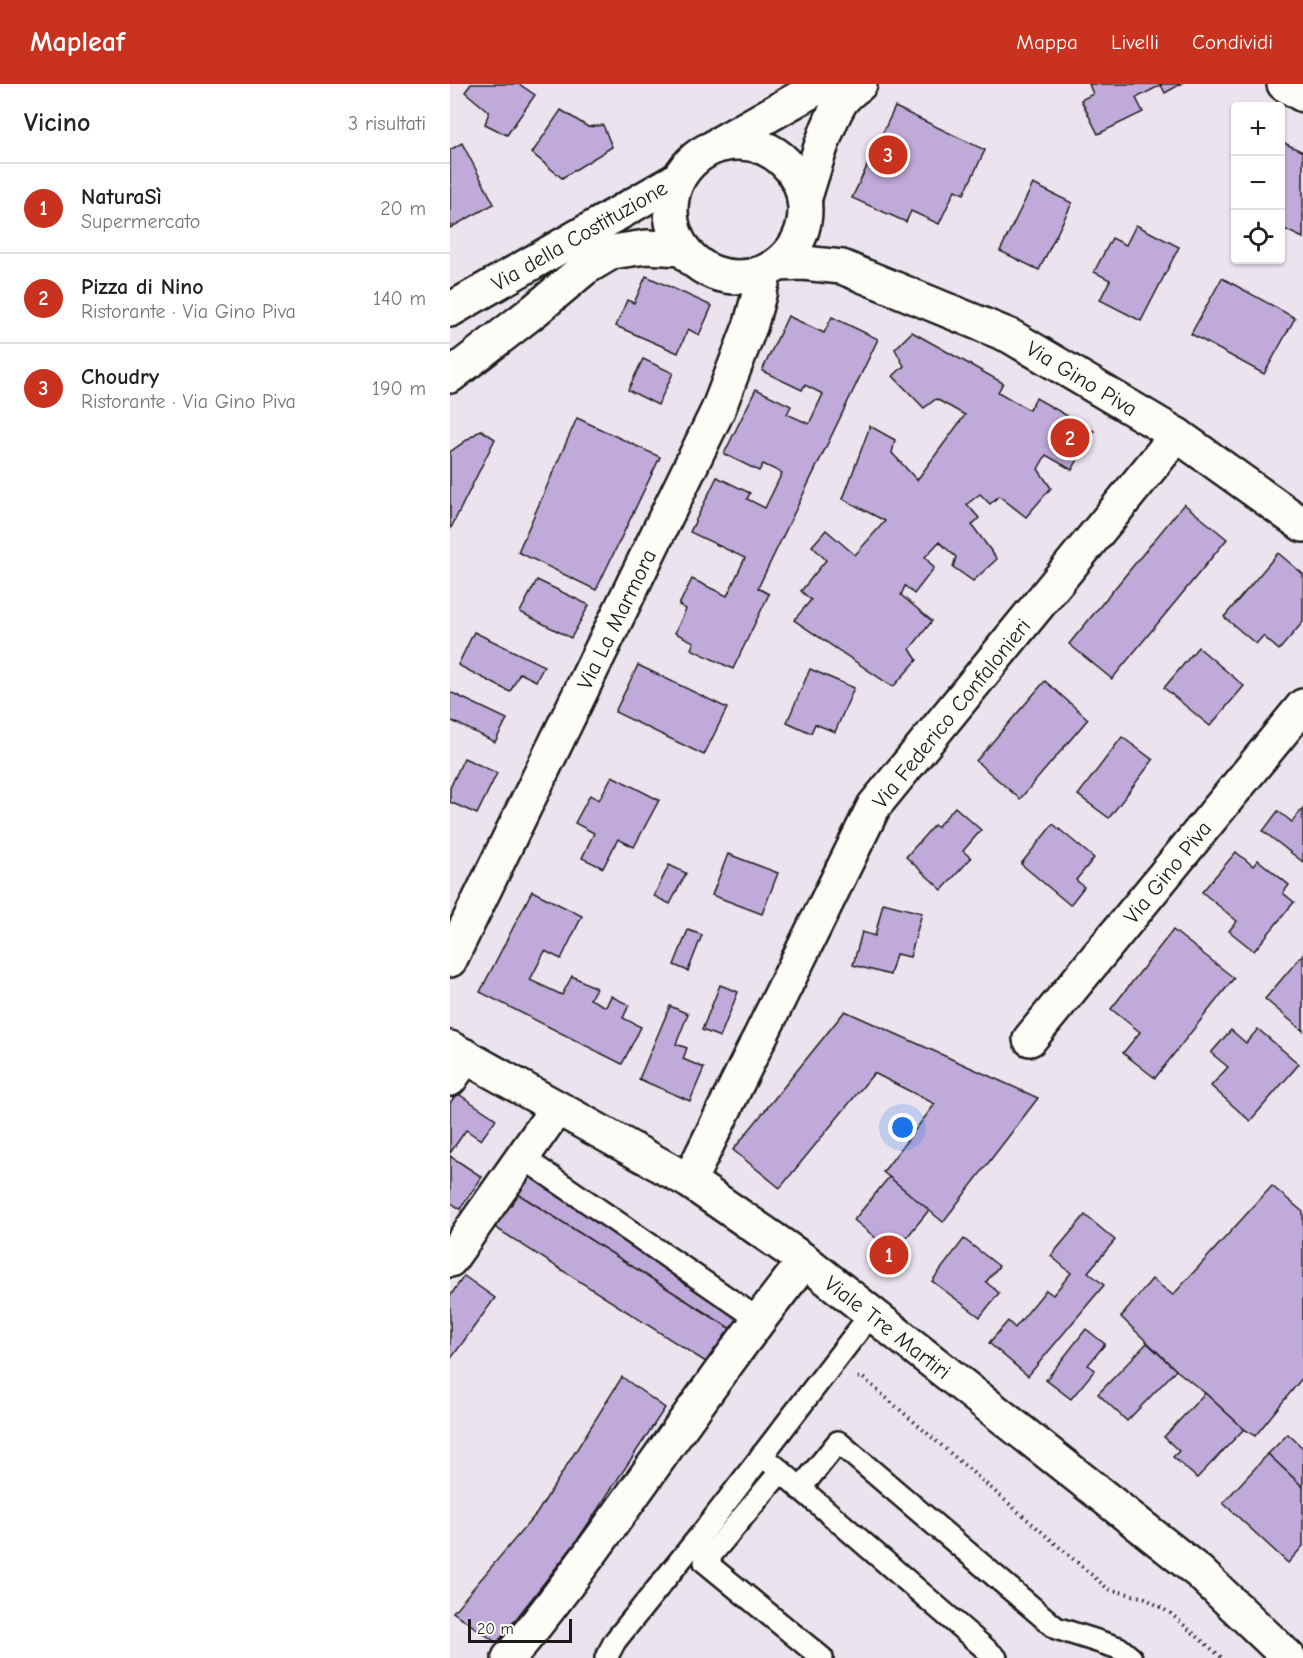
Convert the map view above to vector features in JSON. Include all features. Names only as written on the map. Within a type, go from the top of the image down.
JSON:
[{"type":"street","points":[[824,84],[704,151],[689,163],[678,179],[672,196],[671,214],[674,233],[683,249],[699,265],[720,274],[743,277],[771,268],[803,263],[842,267]]},
{"type":"street","points":[[771,268],[791,252],[800,236],[819,157],[840,104],[847,94],[860,84]]},
{"type":"street","points":[[1284,84],[1303,95]]},
{"type":"street","points":[[704,151],[725,144],[746,143],[767,149],[785,162],[798,179],[805,210],[818,243],[842,267]]},
{"type":"street","name":"Via della Costituzione","points":[[450,310],[678,179]]},
{"type":"street","points":[[450,376],[585,268],[612,252],[646,246],[683,249]]},
{"type":"street","name":"Via Gino Piva","points":[[842,267],[1011,336],[1177,435],[1303,525]]},
{"type":"street","name":"Via La Marmora","points":[[450,960],[718,411],[771,268]]},
{"type":"street","name":"Via Federico Confalonieri","points":[[689,1181],[874,806],[1177,435]]},
{"type":"street","name":"Via Gino Piva","points":[[1030,1039],[1303,706]]},
{"type":"street","name":"Viale Tre Martiri","points":[[455,1061],[557,1108],[689,1181],[805,1261],[1199,1572],[1289,1658]]},
{"type":"street","points":[[450,1260],[557,1108]]},
{"type":"street","points":[[509,1658],[554,1604],[758,1319],[805,1261]]},
{"type":"lane","points":[[522,1157],[758,1319]]},
{"type":"lane","points":[[606,1658],[615,1641],[707,1527],[871,1314]]},
{"type":"lane","points":[[800,1489],[838,1442],[1056,1628],[1119,1648],[1131,1658]]},
{"type":"lane","points":[[762,1455],[996,1658]]},
{"type":"lane","points":[[781,1471],[705,1562],[822,1658]]},
{"type":"path","points":[[820,1380],[834,1388],[862,1377],[1108,1589],[1144,1598],[1170,1613],[1222,1658]]},
{"type":"building","points":[[471,84],[519,84],[535,95],[507,135],[485,124],[489,112],[465,92]]},
{"type":"building","points":[[1089,84],[1181,84],[1165,93],[1161,85],[1136,98],[1143,112],[1098,134],[1081,100],[1093,94]]},
{"type":"building","points":[[895,107],[985,150],[964,194],[955,190],[939,224],[911,211],[906,222],[852,198]]},
{"type":"building","points":[[561,110],[588,127],[603,125],[612,147],[562,178],[532,153]]},
{"type":"building","points":[[462,143],[494,204],[450,228],[450,150]]},
{"type":"building","points":[[1285,143],[1303,152],[1303,238],[1285,229]]},
{"type":"building","points":[[1033,184],[1072,203],[1039,270],[1000,251]]},
{"type":"building","points":[[1136,225],[1179,247],[1141,321],[1100,300],[1110,280],[1094,272],[1112,238],[1126,245]]},
{"type":"building","points":[[646,276],[712,306],[699,335],[688,329],[678,353],[616,326],[627,300],[634,303]]},
{"type":"building","points":[[1222,278],[1295,318],[1264,374],[1191,334]]},
{"type":"building","points":[[788,316],[824,333],[832,317],[878,339],[758,588],[769,594],[733,669],[691,649],[694,642],[675,633],[686,609],[679,605],[692,579],[727,596],[745,558],[690,532],[717,477],[750,493],[747,499],[765,508],[782,473],[763,464],[759,471],[724,454],[756,389],[791,406],[787,414],[809,424],[823,394],[805,385],[802,390],[762,371]]},
{"type":"building","points":[[912,332],[1003,383],[998,392],[1029,410],[1036,398],[1094,431],[1072,470],[1046,455],[1038,469],[1051,488],[1026,517],[999,496],[990,504],[980,494],[967,504],[979,518],[972,525],[997,559],[973,581],[953,567],[956,557],[939,542],[925,557],[934,568],[914,594],[905,586],[901,595],[932,621],[910,649],[917,660],[893,687],[794,620],[811,600],[801,591],[826,560],[812,546],[826,530],[855,555],[885,521],[843,499],[870,426],[895,440],[892,453],[917,480],[965,415],[936,399],[924,408],[893,376],[904,366],[895,349]]},
{"type":"building","points":[[643,359],[673,373],[658,405],[628,390]]},
{"type":"building","points":[[577,418],[660,457],[596,590],[518,552]]},
{"type":"building","points":[[481,430],[495,439],[450,530],[450,452]]},
{"type":"building","points":[[1184,504],[1227,539],[1112,679],[1069,644]]},
{"type":"building","points":[[1278,553],[1303,574],[1303,622],[1279,650],[1263,636],[1256,644],[1224,617]]},
{"type":"building","points":[[537,580],[589,605],[571,638],[520,612]]},
{"type":"building","points":[[474,632],[544,666],[536,681],[520,673],[510,692],[458,665]]},
{"type":"building","points":[[1198,647],[1244,686],[1210,726],[1164,688]]},
{"type":"building","points":[[638,665],[727,708],[704,755],[615,712]]},
{"type":"building","points":[[810,669],[854,688],[835,732],[815,724],[811,733],[787,722]]},
{"type":"building","points":[[1045,681],[1088,719],[1020,799],[976,761]]},
{"type":"building","points":[[450,692],[507,719],[495,742],[450,720]]},
{"type":"building","points":[[1122,737],[1153,760],[1109,818],[1078,795]]},
{"type":"building","points":[[464,758],[497,773],[477,814],[450,802],[450,788]]},
{"type":"building","points":[[612,776],[659,800],[634,847],[618,839],[603,868],[582,858],[594,833],[575,823],[590,795],[599,800]]},
{"type":"building","points":[[955,807],[981,830],[963,851],[971,858],[942,890],[906,857],[934,825],[937,827]]},
{"type":"building","points":[[1303,808],[1303,862],[1263,831],[1278,811],[1292,822]]},
{"type":"building","points":[[1053,824],[1094,858],[1076,880],[1084,887],[1070,905],[1021,864]]},
{"type":"building","points":[[1236,852],[1253,866],[1258,860],[1289,885],[1283,893],[1294,902],[1254,951],[1229,931],[1237,921],[1202,892]]},
{"type":"building","points":[[728,854],[778,873],[762,914],[712,895]]},
{"type":"building","points":[[669,865],[686,873],[670,904],[654,896]]},
{"type":"building","points":[[532,891],[582,916],[561,959],[545,951],[530,980],[562,995],[572,976],[596,988],[590,999],[606,1007],[611,996],[629,1005],[623,1018],[641,1027],[622,1064],[480,992]]},
{"type":"building","points":[[883,903],[922,913],[910,957],[896,954],[890,975],[853,965],[862,932],[875,936]]},
{"type":"building","points":[[688,930],[702,935],[688,971],[674,965]]},
{"type":"building","points":[[1173,930],[1234,978],[1155,1078],[1123,1053],[1140,1032],[1111,1009]]},
{"type":"building","points":[[1303,954],[1303,1031],[1265,999]]},
{"type":"building","points":[[720,985],[738,992],[720,1037],[702,1030]]},
{"type":"building","points":[[670,1006],[688,1014],[676,1044],[687,1048],[683,1059],[704,1068],[690,1101],[639,1079]]},
{"type":"building","points":[[845,1011],[1038,1098],[943,1222],[883,1172],[935,1104],[874,1073],[780,1188],[733,1150]]},
{"type":"building","points":[[1258,1029],[1299,1064],[1250,1121],[1211,1086],[1228,1067],[1211,1053],[1231,1030],[1246,1043]]},
{"type":"building","points":[[457,1093],[496,1119],[481,1140],[466,1130],[450,1153],[450,1103]]},
{"type":"building","points":[[450,1156],[482,1177],[460,1209],[450,1202]]},
{"type":"building","points":[[529,1173],[743,1314],[734,1331],[515,1192]]},
{"type":"building","points":[[889,1177],[929,1210],[894,1253],[854,1220]]},
{"type":"building","points":[[1272,1186],[1303,1212],[1303,1377],[1255,1436],[1176,1370],[1121,1317],[1152,1279],[1173,1295]]},
{"type":"building","points":[[515,1192],[734,1331],[712,1366],[493,1226]]},
{"type":"building","points":[[1085,1215],[1115,1240],[1088,1272],[1104,1285],[1028,1376],[989,1343],[1008,1321],[1015,1328],[1046,1290],[1053,1295],[1071,1273],[1051,1256]]},
{"type":"building","points":[[964,1239],[999,1266],[986,1282],[999,1293],[980,1317],[932,1281]]},
{"type":"building","points":[[464,1276],[495,1298],[450,1360],[450,1296]]},
{"type":"building","points":[[1086,1329],[1105,1344],[1088,1365],[1095,1370],[1071,1399],[1046,1380]]},
{"type":"building","points":[[1147,1343],[1176,1370],[1127,1421],[1098,1394]]},
{"type":"building","points":[[622,1377],[665,1408],[576,1542],[497,1643],[453,1612],[537,1513]]},
{"type":"building","points":[[1205,1393],[1244,1429],[1197,1478],[1173,1457],[1179,1451],[1164,1437]]},
{"type":"building","points":[[1288,1434],[1303,1448],[1303,1487],[1268,1454]]},
{"type":"building","points":[[1268,1454],[1303,1487],[1303,1546],[1288,1563],[1223,1503]]},
{"type":"place","name":"Choudry","points":[[888,155]]},
{"type":"place","name":"Pizza di Nino","points":[[1070,438]]},
{"type":"place","name":"NaturaSì","points":[[889,1255]]}]
